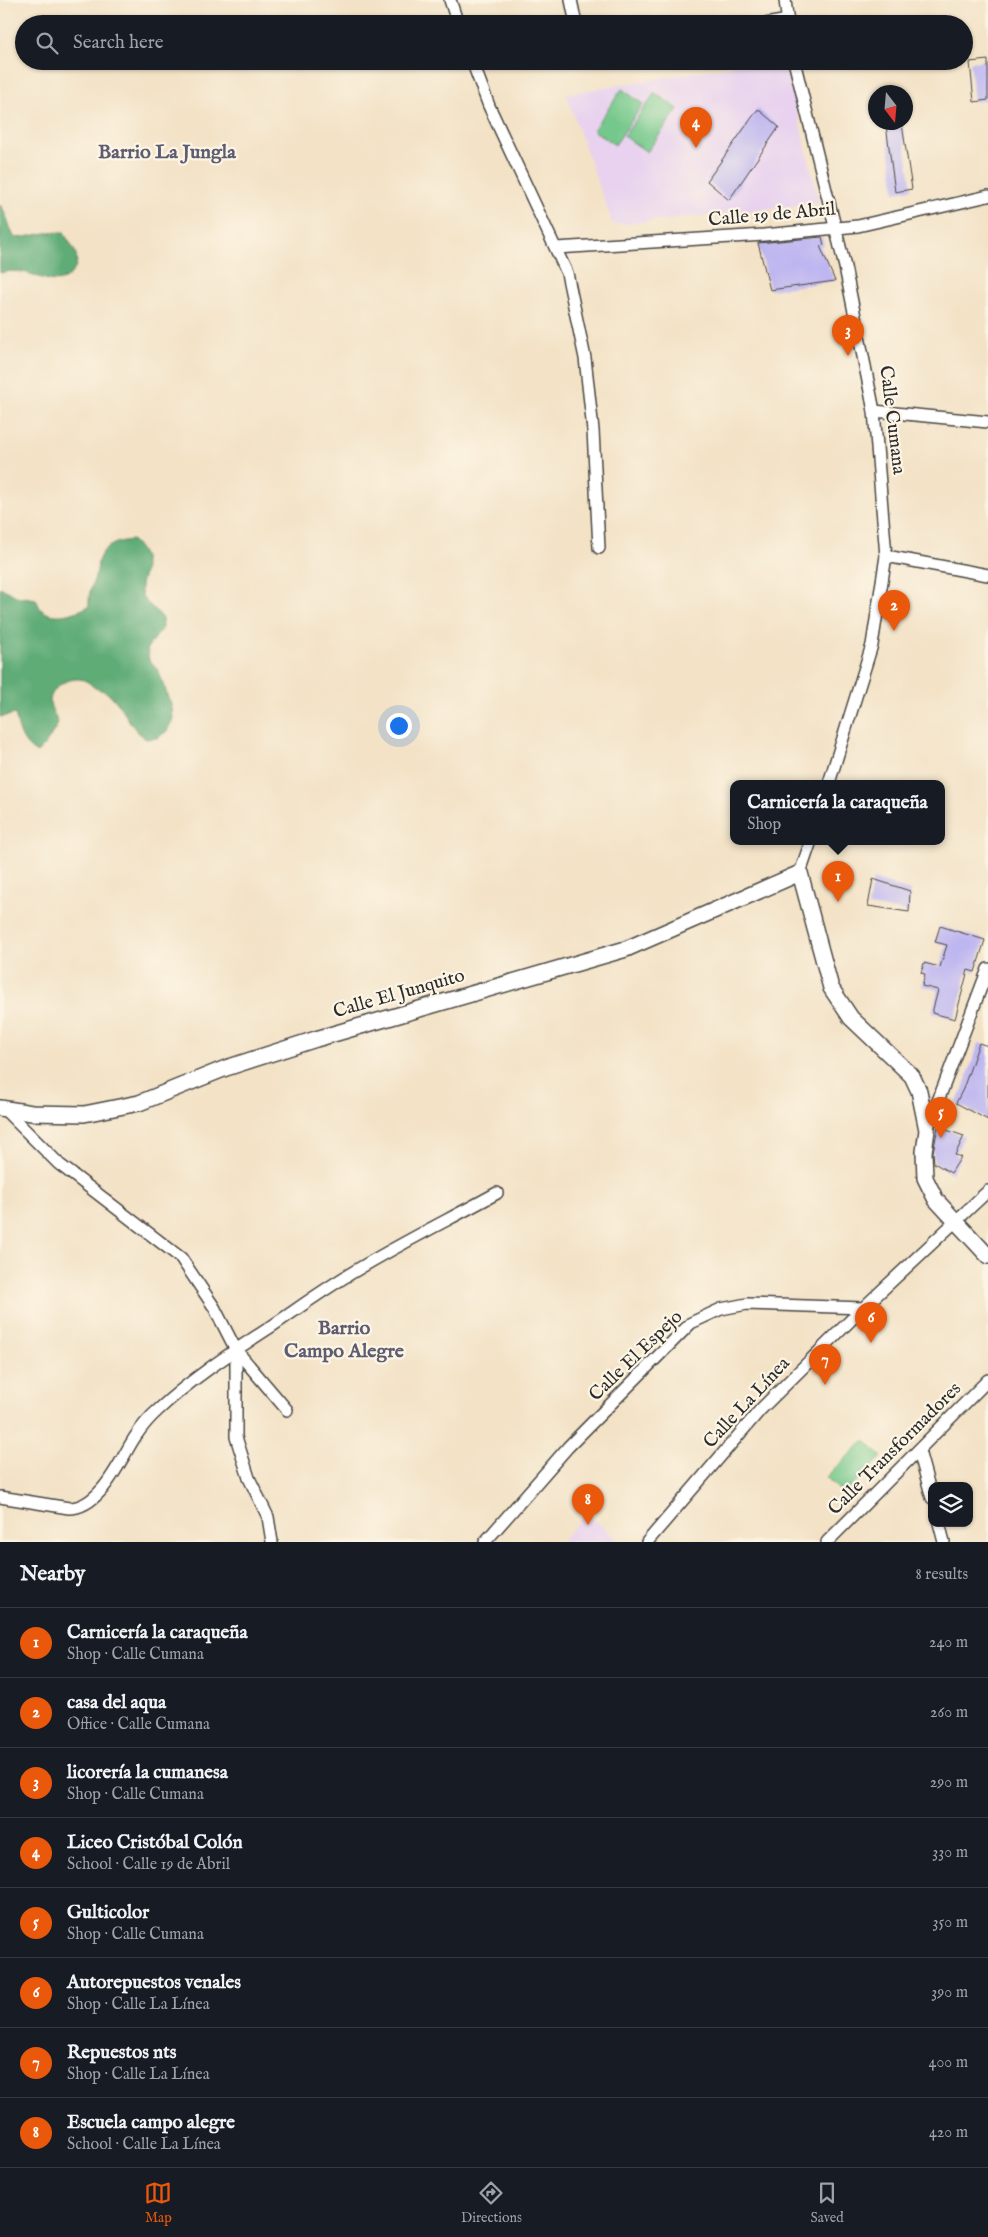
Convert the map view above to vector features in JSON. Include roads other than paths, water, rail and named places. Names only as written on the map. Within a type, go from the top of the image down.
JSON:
[{"type":"street","points":[[450,0],[455,15]]},
{"type":"street","points":[[571,0],[574,15]]},
{"type":"street","points":[[785,0],[787,15]]},
{"type":"street","points":[[475,70],[489,106],[567,273],[585,358],[593,430],[600,548]]},
{"type":"street","name":"Calle Cumana","points":[[796,70],[845,267],[874,411],[886,556],[872,645],[830,780]]},
{"type":"street","name":"Calle 19 de Abril","points":[[556,248],[858,226],[988,196]]},
{"type":"street","points":[[874,411],[988,422]]},
{"type":"street","points":[[886,556],[988,575]]},
{"type":"street","points":[[809,845],[800,873],[831,988],[851,1018],[912,1076],[919,1091],[927,1130]]},
{"type":"street","name":"Calle El Junquito","points":[[1,1108],[32,1113],[84,1114],[139,1103],[226,1068],[316,1039],[626,948],[800,873]]},
{"type":"street","points":[[988,969],[927,1130],[924,1152],[925,1178],[936,1200],[988,1256]]},
{"type":"street","points":[[1,1108],[59,1164],[181,1258],[214,1307],[236,1350],[287,1410]]},
{"type":"street","name":"Calle La Línea","points":[[647,1542],[761,1409],[863,1308],[988,1191]]},
{"type":"street","points":[[0,1497],[69,1508],[77,1508],[85,1504],[93,1499],[121,1465],[136,1437],[151,1416],[171,1398],[236,1350],[354,1271],[497,1193]]},
{"type":"street","name":"Calle El Espejo","points":[[485,1542],[568,1447],[691,1323],[721,1309],[748,1304],[863,1308]]},
{"type":"street","points":[[236,1350],[236,1437],[249,1478],[268,1517],[272,1542]]},
{"type":"street","name":"Calle Transformadores","points":[[827,1542],[988,1380]]},
{"type":"street","points":[[919,1451],[928,1484]]},
{"type":"street","points":[[940,1527],[944,1542]]},
{"type":"place","name":"Liceo Cristóbal Colón","points":[[696,148]]},
{"type":"place","name":"licorería la cumanesa","points":[[848,356]]},
{"type":"place","name":"casa del aqua","points":[[894,631]]},
{"type":"place","name":"Carnicería la caraqueña","points":[[838,902]]},
{"type":"place","name":"Gulticolor","points":[[941,1138]]},
{"type":"place","name":"Autorepuestos venales","points":[[871,1343]]},
{"type":"place","name":"Repuestos nts","points":[[825,1385]]},
{"type":"place","name":"Escuela campo alegre","points":[[588,1525]]},
{"type":"district","name":"Barrio La Jungla","points":[[167,152]]},
{"type":"district","name":"Barrio Campo Alegre","points":[[344,1340]]}]
